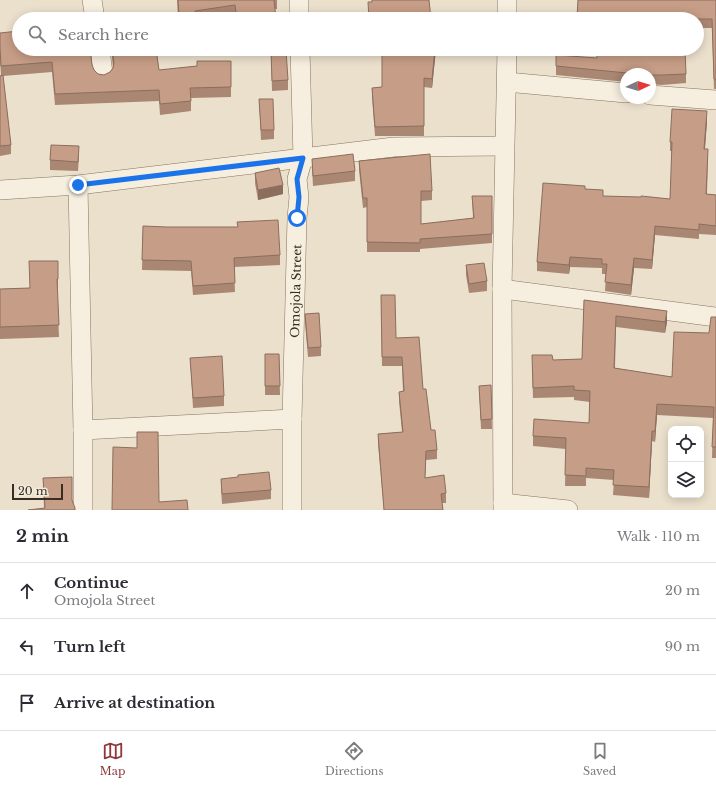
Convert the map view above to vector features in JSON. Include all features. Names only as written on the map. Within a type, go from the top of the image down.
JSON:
[{"type":"street","points":[[92,0],[94,12]]},
{"type":"street","points":[[299,0],[299,12]]},
{"type":"street","points":[[507,0],[507,12]]},
{"type":"street","points":[[101,56],[103,74]]},
{"type":"street","name":"Omojola Street","points":[[292,510],[292,419],[297,218],[299,197],[297,179],[303,158],[300,56]]},
{"type":"street","points":[[507,56],[502,289],[503,507],[568,510]]},
{"type":"street","points":[[507,82],[620,91]]},
{"type":"street","points":[[656,95],[716,100]]},
{"type":"street","points":[[0,190],[78,185],[394,147],[504,146]]},
{"type":"street","points":[[78,185],[83,430],[83,510]]},
{"type":"street","points":[[502,289],[716,317]]},
{"type":"street","points":[[83,430],[292,419]]},
{"type":"building","points":[[178,0],[274,0],[275,12],[236,12],[235,5],[195,12],[179,12]]},
{"type":"building","points":[[372,0],[429,0],[430,12],[369,12],[368,2],[372,2]]},
{"type":"building","points":[[578,0],[716,0],[716,80],[714,79],[712,19],[704,19],[704,12],[577,12]]},
{"type":"building","points":[[12,32],[12,56],[91,56],[94,70],[98,74],[104,75],[110,72],[113,68],[113,56],[157,56],[159,70],[197,66],[197,61],[231,61],[231,87],[190,88],[191,101],[160,104],[159,90],[55,94],[52,62],[1,66],[0,33]]},
{"type":"building","points":[[271,56],[286,56],[288,80],[272,81]]},
{"type":"building","points":[[382,56],[434,56],[432,79],[424,78],[424,126],[375,127],[372,88],[382,87]]},
{"type":"building","points":[[556,56],[597,58],[597,56],[685,56],[686,74],[656,75],[656,68],[620,68],[620,72],[556,66]]},
{"type":"building","points":[[3,75],[11,145],[0,146],[0,76]]},
{"type":"building","points":[[259,99],[273,99],[274,130],[261,130]]},
{"type":"building","points":[[672,109],[707,111],[704,149],[708,149],[706,194],[716,195],[716,226],[699,224],[699,230],[655,226],[652,260],[634,258],[631,285],[605,282],[607,264],[602,264],[602,259],[570,257],[569,265],[537,262],[543,183],[585,186],[585,189],[603,190],[603,196],[641,196],[670,199],[672,142],[670,142]]},
{"type":"building","points":[[51,145],[79,146],[78,162],[50,160]]},
{"type":"building","points":[[353,154],[355,171],[313,176],[312,159]]},
{"type":"building","points":[[430,154],[432,191],[421,191],[421,224],[474,218],[472,196],[492,196],[492,234],[420,239],[420,243],[367,242],[367,198],[363,198],[359,161]]},
{"type":"building","points":[[279,168],[283,185],[258,190],[255,173]]},
{"type":"building","points":[[278,220],[280,255],[234,258],[235,283],[193,286],[191,261],[142,260],[143,226],[238,227],[237,222]]},
{"type":"building","points":[[29,261],[58,261],[57,279],[59,325],[0,327],[0,289],[30,288]]},
{"type":"building","points":[[484,263],[487,281],[469,284],[466,265]]},
{"type":"building","points":[[381,295],[395,295],[396,338],[419,337],[423,389],[426,389],[431,430],[435,430],[437,450],[426,451],[425,478],[444,475],[446,493],[441,494],[443,510],[384,510],[378,434],[403,432],[399,392],[404,391],[402,357],[382,357]]},
{"type":"building","points":[[584,300],[667,311],[665,322],[616,316],[614,368],[672,377],[674,332],[709,333],[711,317],[716,317],[716,447],[712,447],[714,407],[657,404],[655,431],[652,431],[649,487],[613,485],[614,470],[586,468],[586,476],[565,475],[566,438],[533,436],[534,419],[589,423],[590,391],[574,390],[574,386],[533,388],[532,355],[552,355],[553,360],[582,359]]},
{"type":"building","points":[[319,313],[321,347],[308,348],[305,314]]},
{"type":"building","points":[[265,354],[279,354],[280,386],[265,386]]},
{"type":"building","points":[[222,356],[224,396],[193,398],[190,358]]},
{"type":"building","points":[[491,385],[492,419],[481,420],[479,386]]},
{"type":"building","points":[[137,432],[158,432],[159,502],[187,500],[188,510],[112,510],[113,447],[137,448]]},
{"type":"building","points":[[269,472],[271,490],[222,494],[221,479],[238,477],[238,475]]},
{"type":"building","points":[[72,477],[72,500],[75,510],[28,510],[45,508],[43,478]]},
{"type":"route","points":[[78,185],[303,158],[297,179],[299,197],[297,218]]}]
